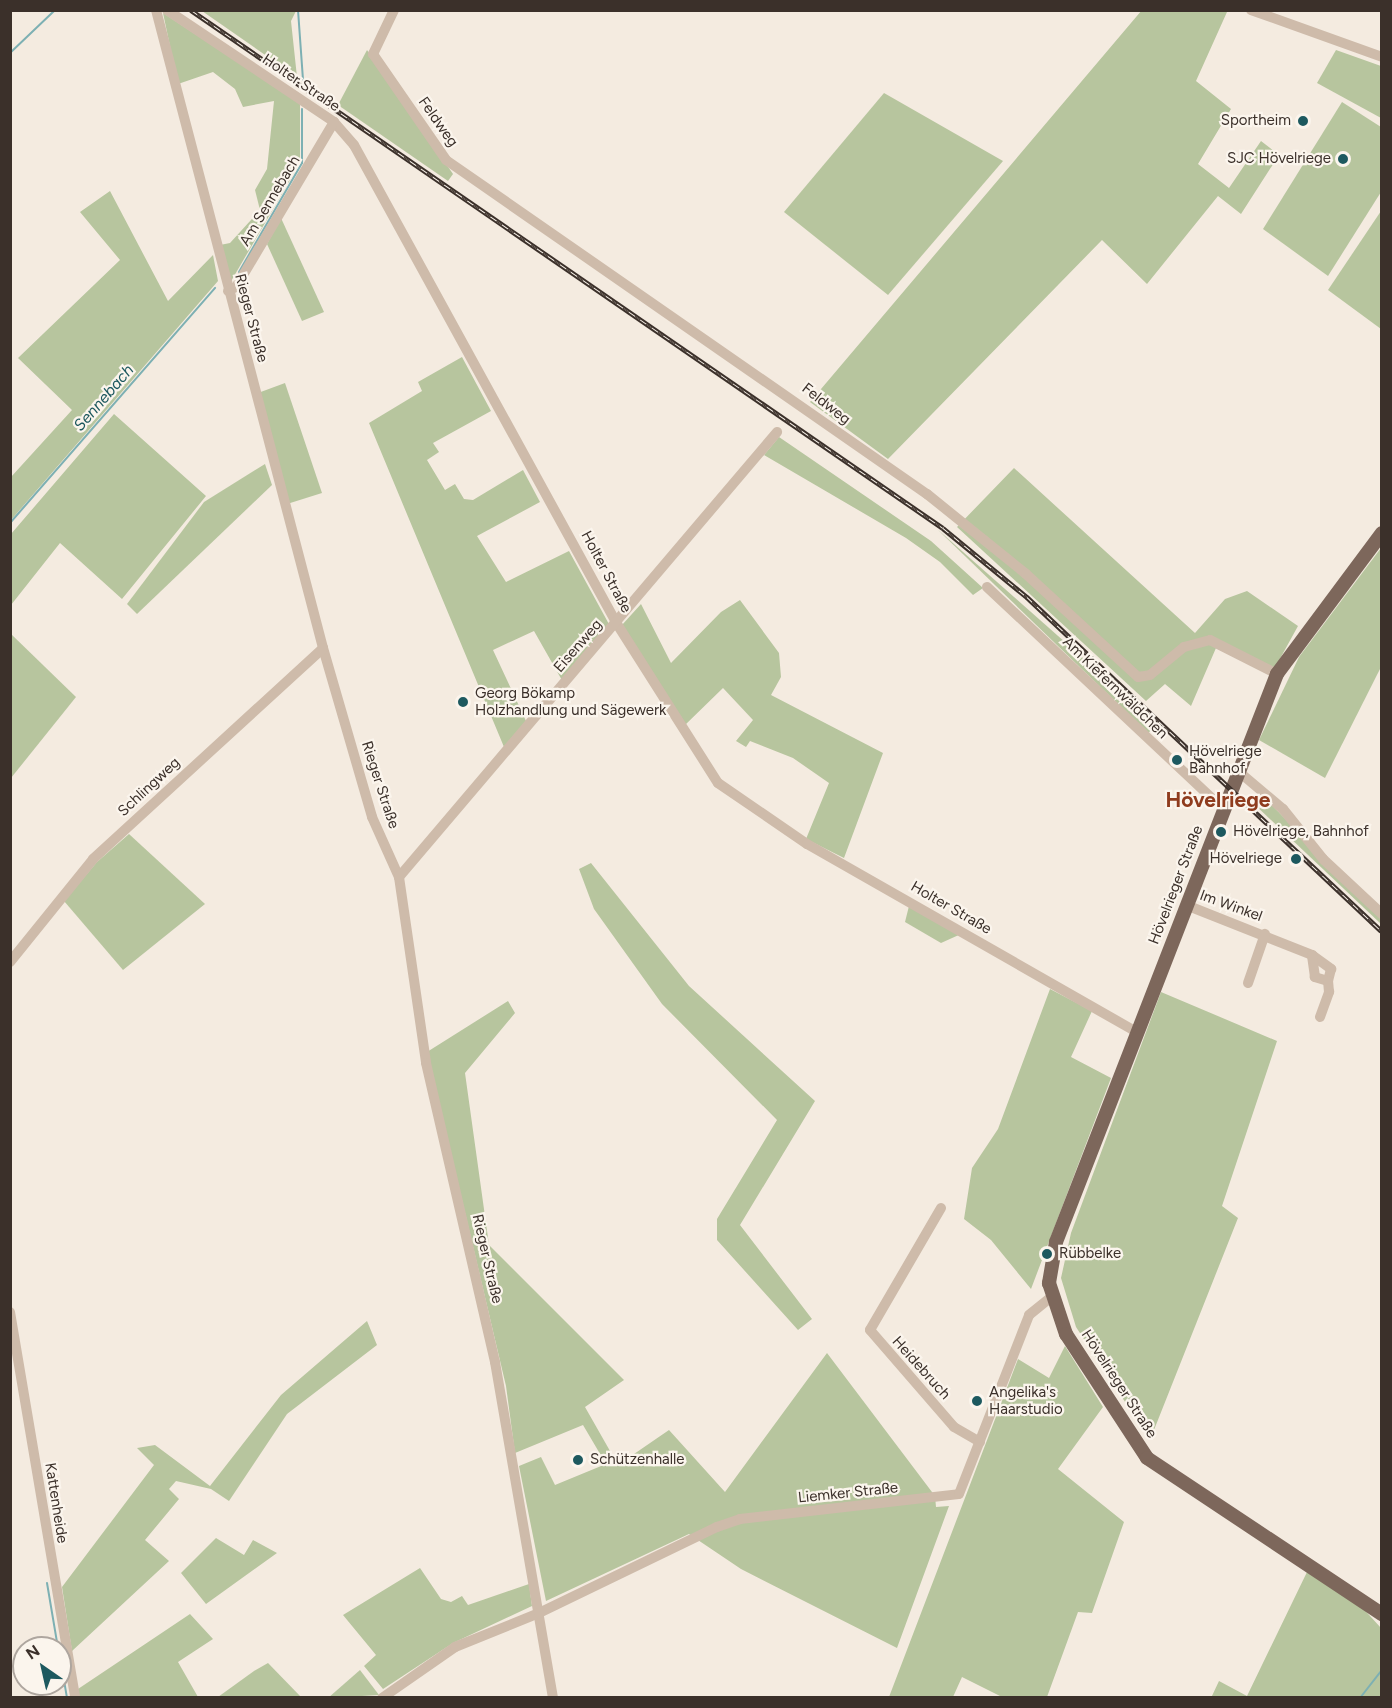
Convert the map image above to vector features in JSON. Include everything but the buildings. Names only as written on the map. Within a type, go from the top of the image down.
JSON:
[{"type":"main road","name":"Hövelrieger Straße","points":[[1382,533],[1277,674],[1056,1242],[1049,1270],[1051,1297],[1066,1334],[1147,1458],[1382,1614]]},
{"type":"street","name":"Rieger Straße","points":[[156,10],[322,648],[372,817],[399,877],[426,1063],[495,1362],[553,1698]]},
{"type":"street","name":"Holter Straße","points":[[167,10],[334,122],[354,145],[617,624],[698,757],[732,797],[1136,1035]]},
{"type":"street","name":"Feldweg","points":[[394,10],[375,44],[376,58],[446,160],[927,494],[1026,574],[1138,677],[1150,675],[1184,647],[1210,640],[1277,674]]},
{"type":"street","points":[[1251,10],[1382,57]]},
{"type":"street","name":"Am Sennebach","points":[[228,291],[236,287],[334,122]]},
{"type":"street","name":"Eisenweg","points":[[399,877],[617,624],[777,432]]},
{"type":"street","name":"Am Kiefernwäldchen","points":[[987,587],[1223,809]]},
{"type":"street","name":"Schlingweg","points":[[10,962],[93,859],[322,648]]},
{"type":"street","points":[[1238,771],[1283,809],[1323,859],[1382,914]]},
{"type":"street","name":"Im Winkel","points":[[1186,905],[1265,934],[1312,955],[1331,969],[1328,981],[1329,992],[1320,1017]]},
{"type":"street","name":"Im Winkel","points":[[1248,983],[1265,934]]},
{"type":"street","name":"Heidebruch","points":[[941,1208],[870,1330],[954,1427],[980,1442]]},
{"type":"street","name":"Liemker Straße","points":[[539,1613],[740,1519],[950,1498],[959,1494],[1029,1315],[1051,1297]]},
{"type":"street","name":"Kattenheide","points":[[10,1312],[75,1698]]},
{"type":"street","points":[[382,1698],[455,1647],[539,1613]]},
{"type":"green space","points":[[1142,10],[1227,12],[1196,81],[1231,109],[1198,164],[1229,188],[1261,141],[1279,155],[1241,214],[1218,196],[1147,284],[1102,240],[888,459],[810,402]]},
{"type":"green space","points":[[202,11],[296,11],[291,21],[297,77]]},
{"type":"green space","points":[[163,13],[300,103],[300,163],[230,283],[220,245],[230,243],[260,210],[255,190],[267,169],[274,101],[243,107],[235,89],[213,72],[178,84]]},
{"type":"green space","points":[[367,50],[453,174],[448,181],[338,105]]},
{"type":"green space","points":[[1336,50],[1381,66],[1381,118],[1317,83]]},
{"type":"green space","points":[[884,93],[1003,161],[888,295],[784,212]]},
{"type":"green space","name":"SJC Hövelriege","points":[[1342,102],[1381,127],[1381,192],[1328,276],[1263,229]]},
{"type":"green space","points":[[110,191],[168,301],[213,255],[218,281],[11,520],[11,477],[72,410],[18,358],[120,260],[80,212]]},
{"type":"green space","points":[[1381,211],[1381,329],[1328,290]]},
{"type":"green space","points":[[281,218],[324,312],[302,321],[267,244]]},
{"type":"green space","points":[[462,357],[491,411],[433,443],[439,452],[427,460],[445,490],[455,484],[464,499],[473,500],[523,470],[540,502],[477,536],[506,582],[569,551],[610,626],[563,682],[534,631],[493,650],[526,721],[504,747],[369,423],[422,391],[418,382]]},
{"type":"green space","points":[[285,383],[322,493],[287,504],[258,393]]},
{"type":"green space","points":[[114,414],[206,496],[122,599],[60,543],[11,605],[11,534]]},
{"type":"green space","points":[[779,437],[931,541],[983,588],[973,595],[940,562],[906,538],[764,455]]},
{"type":"green space","points":[[265,464],[272,485],[137,614],[127,604],[204,502]]},
{"type":"green space","points":[[1014,468],[1195,633],[1225,599],[1247,591],[1298,626],[1271,675],[1216,648],[1191,706],[1165,684],[1146,701],[957,527]]},
{"type":"green space","points":[[937,529],[1092,666],[1154,728],[1148,733]]},
{"type":"green space","points":[[1381,548],[1381,667],[1325,778],[1259,740],[1299,657]]},
{"type":"green space","points":[[740,600],[779,653],[781,677],[771,695],[883,753],[844,858],[806,839],[829,783],[793,758],[750,741],[746,747],[736,741],[753,720],[723,688],[684,726],[622,625],[641,604],[671,663],[721,612]]},
{"type":"green space","points":[[11,634],[76,697],[11,778]]},
{"type":"green space","points":[[1261,794],[1381,917],[1381,924],[1253,803]]},
{"type":"green space","points":[[129,834],[205,904],[123,970],[64,901],[97,862]]},
{"type":"green space","points":[[591,863],[689,986],[815,1101],[740,1225],[812,1319],[798,1330],[717,1240],[717,1219],[777,1120],[662,1004],[594,909],[579,869]]},
{"type":"green space","points":[[909,906],[961,934],[941,943],[905,922]]},
{"type":"green space","points":[[1050,989],[1092,1011],[1071,1057],[1111,1078],[1031,1289],[991,1240],[964,1219],[972,1168],[998,1129]]},
{"type":"green space","points":[[1161,992],[1277,1041],[1222,1206],[1238,1218],[1150,1440],[1076,1327],[1061,1278],[1071,1233]]},
{"type":"green space","points":[[508,1001],[515,1013],[465,1073],[489,1245],[624,1380],[585,1407],[618,1465],[669,1430],[725,1492],[827,1353],[935,1496],[936,1507],[949,1506],[897,1648],[741,1569],[689,1534],[546,1601],[519,1466],[541,1457],[555,1485],[606,1464],[583,1425],[515,1453],[506,1386],[427,1052]]},
{"type":"green space","points":[[367,1321],[377,1345],[287,1414],[229,1501],[211,1489],[176,1481],[169,1489],[179,1499],[145,1540],[169,1561],[72,1651],[72,1636],[70,1636],[62,1587],[154,1465],[137,1448],[155,1445],[210,1486],[281,1395]]},
{"type":"green space","points":[[1065,1346],[1103,1407],[1058,1469],[1124,1522],[1092,1613],[1078,1612],[1047,1697],[1002,1697],[962,1677],[953,1697],[889,1697],[1018,1359],[1049,1378]]},
{"type":"green space","points":[[216,1538],[244,1555],[253,1540],[277,1553],[206,1604],[181,1573]]},
{"type":"green space","points":[[420,1568],[441,1599],[451,1602],[462,1596],[468,1605],[529,1584],[532,1606],[453,1643],[383,1689],[364,1666],[376,1655],[343,1615]]},
{"type":"green space","points":[[1307,1572],[1360,1605],[1381,1628],[1381,1697],[1211,1698],[1219,1681],[1247,1696]]},
{"type":"green space","points":[[190,1614],[213,1639],[178,1662],[198,1697],[79,1697],[78,1689]]},
{"type":"green space","points":[[268,1663],[301,1697],[218,1697],[254,1671]]},
{"type":"green space","points":[[360,1670],[379,1695],[328,1698]]},
{"type":"waterway","points":[[10,53],[55,10]]},
{"type":"waterway","name":"Sennebach","points":[[298,10],[303,80]]},
{"type":"waterway","name":"Sennebach","points":[[239,272],[302,163],[302,109]]},
{"type":"waterway","name":"Sennebach","points":[[10,523],[215,288]]},
{"type":"waterway","points":[[47,1583],[56,1636]]},
{"type":"waterway","points":[[1360,1698],[1382,1670]]},
{"type":"railway","points":[[191,10],[943,528],[1027,597],[1382,931]]},
{"type":"place","name":"Sportheim","points":[[1303,121]]},
{"type":"place","name":"SJC Hövelriege","points":[[1343,159]]},
{"type":"place","name":"Georg Bökamp Holzhandlung und Sägewerk","points":[[463,702]]},
{"type":"place","name":"Hövelriege Bahnhof","points":[[1177,760]]},
{"type":"place","name":"Hövelriege, Bahnhof","points":[[1221,832]]},
{"type":"place","name":"Hövelriege","points":[[1296,859]]},
{"type":"place","name":"Rübbelke","points":[[1047,1254]]},
{"type":"place","name":"Angelika's Haarstudio","points":[[977,1401]]},
{"type":"place","name":"Schützenhalle","points":[[578,1460]]},
{"type":"district","name":"Hövelriege","points":[[1218,800]]}]
